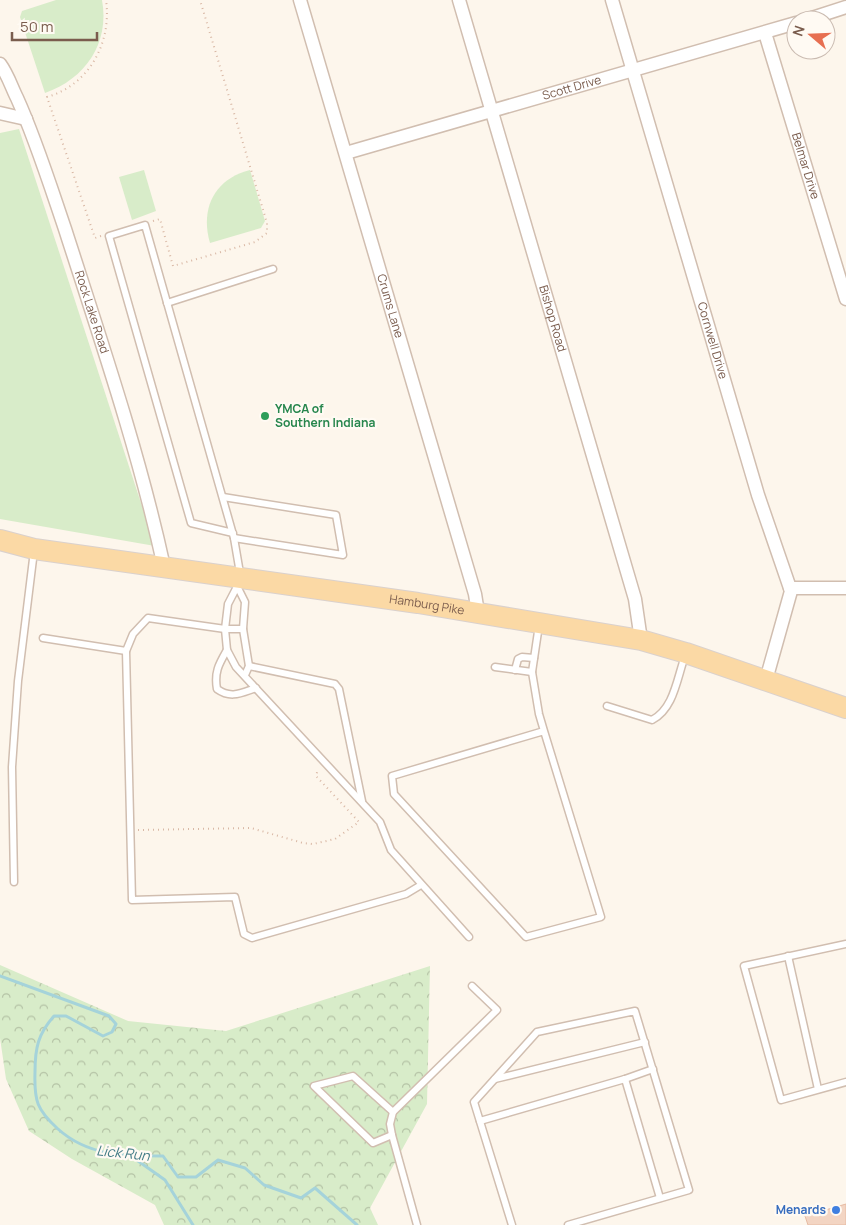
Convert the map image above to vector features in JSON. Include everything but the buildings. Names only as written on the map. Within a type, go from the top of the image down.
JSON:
[{"type":"main road","name":"Hamburg Pike","points":[[0,540],[34,549],[164,567],[240,583],[478,613],[641,640],[686,652],[846,708]]},
{"type":"street","name":"Crums Lane","points":[[300,0],[475,594],[478,613]]},
{"type":"street","name":"Bishop Road","points":[[459,0],[635,599],[641,640]]},
{"type":"street","name":"Cornwell Drive","points":[[612,0],[758,494],[778,560],[790,588]]},
{"type":"street","name":"Scott Drive","points":[[346,153],[493,112],[632,69],[786,26]]},
{"type":"street","name":"Belmar Drive","points":[[765,33],[846,299]]},
{"type":"street","name":"Rock Lake Road","points":[[0,64],[7,73],[26,118],[108,362],[153,516],[164,567]]},
{"type":"street","points":[[0,113],[26,118]]},
{"type":"street","points":[[766,680],[790,588],[846,588]]},
{"type":"lane","points":[[223,497],[336,515],[343,556],[234,536],[191,523],[109,236],[145,225],[234,536],[240,583],[245,602],[243,629],[249,666],[245,675]]},
{"type":"lane","points":[[167,303],[273,270]]},
{"type":"lane","points":[[14,882],[12,766],[18,681],[34,549]]},
{"type":"lane","points":[[240,583],[228,604],[225,629],[228,650],[236,667],[380,822],[390,850],[469,938]]},
{"type":"lane","points":[[243,629],[225,629],[148,618],[133,634],[126,651],[132,900],[235,897],[244,934],[252,938],[406,894],[421,885]]},
{"type":"lane","points":[[539,622],[532,672],[539,714],[601,917],[526,937],[394,794],[392,776],[544,731]]},
{"type":"lane","points":[[43,638],[126,651]]},
{"type":"lane","points":[[228,650],[217,668],[215,678],[217,689],[226,694],[235,695],[256,688]]},
{"type":"lane","points":[[607,706],[652,720],[659,717],[667,708],[686,652]]},
{"type":"lane","points":[[515,670],[518,660],[522,657],[534,658]]},
{"type":"lane","points":[[249,666],[335,684],[339,689],[362,802]]},
{"type":"lane","points":[[495,667],[532,672]]},
{"type":"lane","points":[[846,944],[744,966],[782,1100],[846,1082]]},
{"type":"lane","points":[[788,956],[818,1089]]},
{"type":"lane","points":[[417,1225],[390,1124],[393,1112],[497,1010],[472,986]]},
{"type":"lane","points":[[512,1225],[474,1102],[537,1032],[635,1011],[689,1190],[568,1225]]},
{"type":"lane","points":[[494,1080],[645,1042]]},
{"type":"lane","points":[[480,1121],[626,1080],[653,1069]]},
{"type":"lane","points":[[392,1135],[373,1143],[314,1086],[353,1076],[393,1112]]},
{"type":"lane","points":[[626,1080],[660,1198]]},
{"type":"path","points":[[104,235],[94,238],[47,97],[64,90],[80,79],[98,54],[106,32],[106,0]]},
{"type":"path","points":[[151,221],[160,219],[174,266],[255,242],[267,233],[267,223],[200,0]]},
{"type":"path","points":[[130,829],[206,830],[241,827],[267,831],[303,843],[329,841],[347,832],[359,822],[316,776],[316,771],[326,763]]},
{"type":"green space","points":[[56,0],[102,0],[102,31],[92,57],[83,69],[72,79],[45,93],[20,17],[22,11]]},
{"type":"green space","points":[[19,129],[155,546],[0,519],[0,133]]},
{"type":"green space","points":[[144,170],[156,211],[132,220],[119,177]]},
{"type":"green space","points":[[250,170],[265,221],[261,228],[210,243],[207,219],[213,197],[227,180]]},
{"type":"green space","points":[[0,965],[128,1021],[226,1031],[430,966],[427,1104],[370,1208],[378,1225],[164,1225],[155,1205],[72,1159],[29,1131],[6,1079],[0,1038]]},
{"type":"waterway","name":"Lick Run","points":[[0,976],[109,1016],[116,1024],[112,1032],[103,1036],[66,1016],[54,1016],[44,1029],[38,1042],[35,1082],[36,1098],[45,1116],[70,1138],[82,1145],[107,1153],[134,1156],[163,1156],[178,1177],[196,1177],[218,1160],[245,1168],[264,1185],[301,1198],[315,1188],[357,1225]]},
{"type":"waterway","points":[[131,1156],[165,1180],[193,1225]]},
{"type":"place","name":"YMCA of Southern Indiana","points":[[265,416]]},
{"type":"place","name":"Menards","points":[[836,1210]]}]
